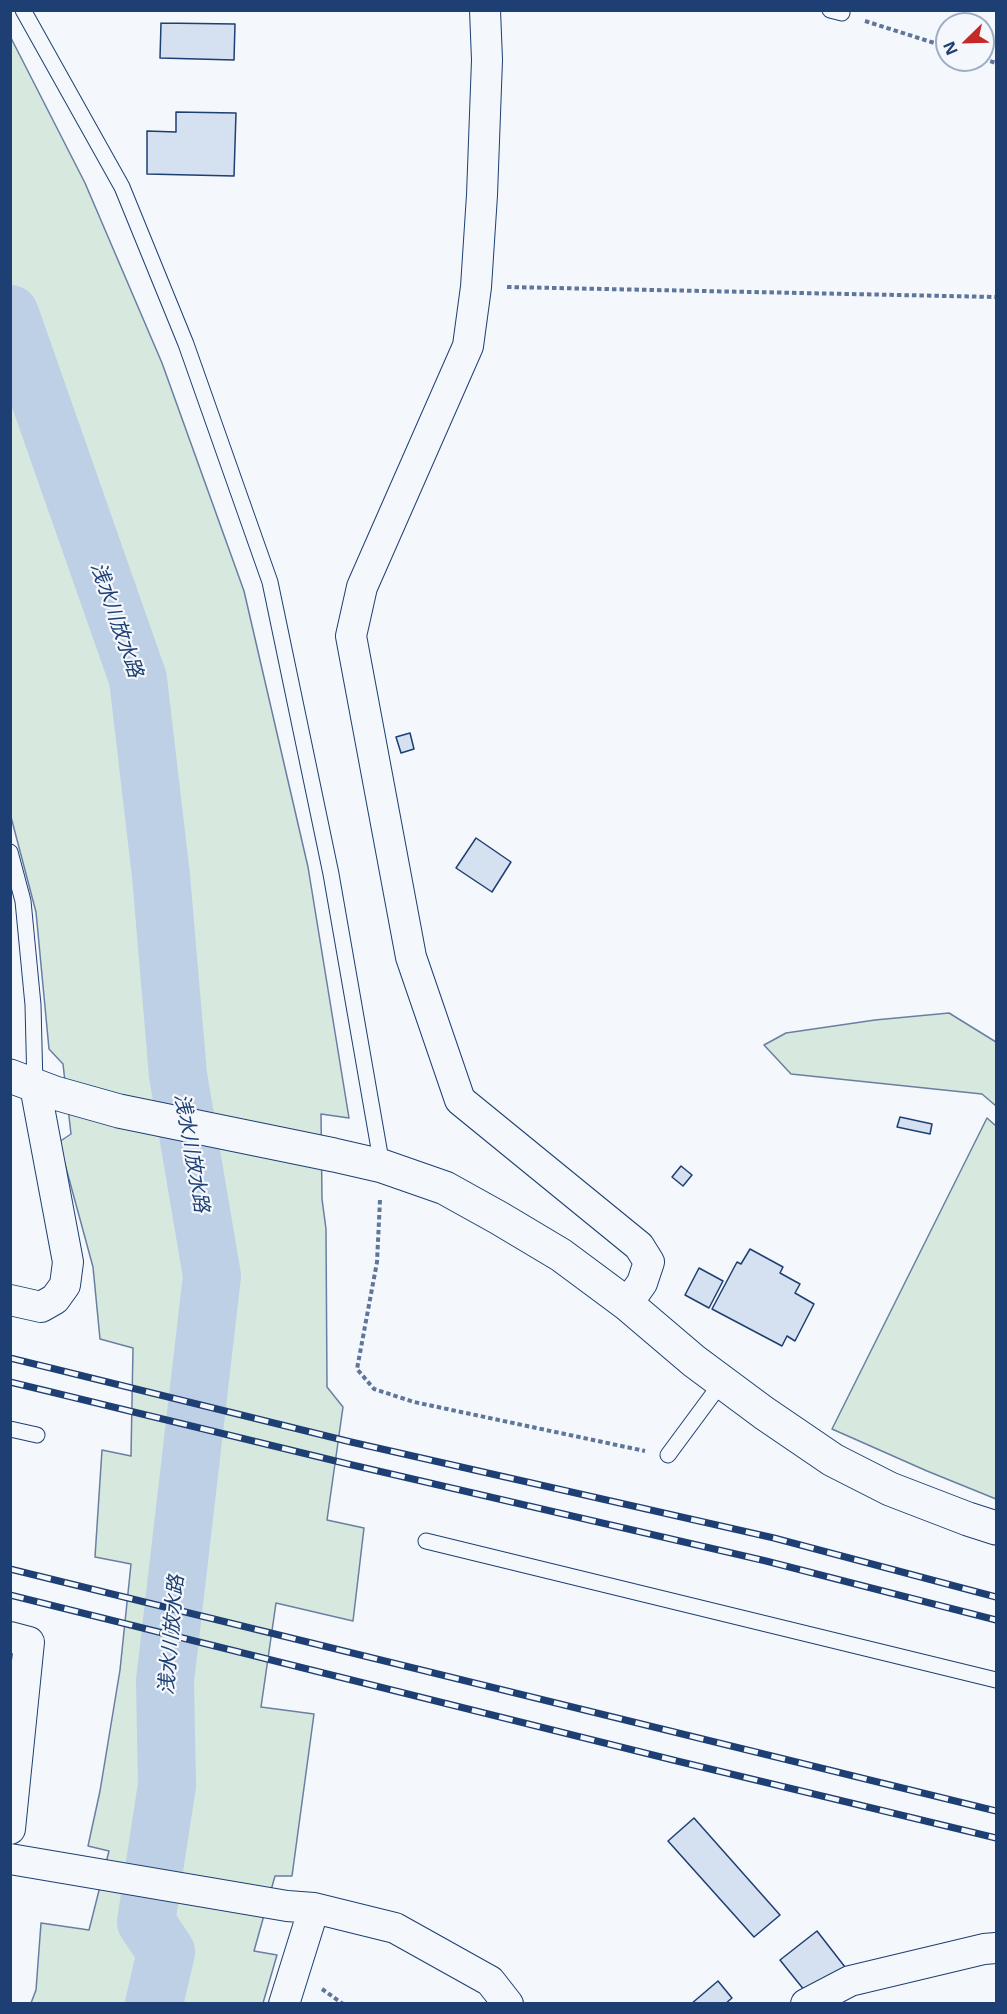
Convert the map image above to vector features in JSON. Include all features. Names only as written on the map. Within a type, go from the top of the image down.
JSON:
[{"type":"street","points":[[485,10],[487,60],[476,287],[468,346],[362,587],[351,636],[411,957],[460,1100],[639,1246],[649,1262],[642,1283],[627,1304]]},
{"type":"street","points":[[10,1300],[41,1307],[55,1299],[65,1285],[68,1262],[34,1085],[118,1111],[382,1166],[445,1188],[561,1255],[627,1304],[694,1361],[833,1460],[890,1490],[968,1520],[996,1528]]},
{"type":"street","points":[[10,1637],[30,1642],[10,1829]]},
{"type":"street","points":[[10,1859],[300,1907],[395,1928],[490,1981],[507,2004]]},
{"type":"street","points":[[284,2004],[300,1907]]},
{"type":"street","points":[[806,2004],[850,1981],[996,1948]]},
{"type":"lane","points":[[23,10],[122,188],[186,344],[270,582],[331,874],[382,1166]]},
{"type":"lane","points":[[10,852],[23,901],[33,1005],[34,1085]]},
{"type":"lane","points":[[668,1455],[722,1382]]},
{"type":"lane","points":[[10,1429],[37,1435]]},
{"type":"lane","points":[[426,1541],[996,1680]]},
{"type":"path","points":[[836,12],[935,43]]},
{"type":"path","points":[[476,287],[996,297]]},
{"type":"path","points":[[382,1166],[377,1262],[357,1369],[374,1389],[414,1402],[668,1455]]},
{"type":"shaded area","points":[[10,36],[85,183],[162,363],[244,591],[308,867],[349,1118],[321,1114],[322,1199],[326,1229],[327,1387],[343,1407],[327,1520],[364,1528],[353,1621],[276,1603],[261,1707],[314,1714],[292,1876],[275,1876],[254,1951],[277,1955],[263,2003],[31,2003],[36,1990],[41,1923],[89,1930],[109,1851],[88,1846],[100,1791],[120,1670],[131,1564],[95,1557],[102,1450],[131,1456],[133,1348],[100,1339],[93,1267],[59,1142],[71,1134],[63,1064],[49,1049],[36,912],[11,817]]},
{"type":"shaded area","points":[[949,1013],[996,1042],[996,1106],[982,1094],[791,1074],[764,1045],[786,1033],[875,1020]]},
{"type":"shaded area","points":[[987,1118],[996,1126],[996,1499],[832,1429]]},
{"type":"building","points":[[161,23],[235,24],[234,60],[160,58]]},
{"type":"building","points":[[176,112],[236,113],[234,176],[147,174],[147,131],[176,132]]},
{"type":"building","points":[[410,733],[414,749],[401,753],[396,737]]},
{"type":"building","points":[[476,838],[511,862],[492,892],[456,868]]},
{"type":"building","points":[[900,1117],[932,1124],[930,1134],[897,1127]]},
{"type":"building","points":[[681,1166],[692,1175],[683,1186],[672,1177]]},
{"type":"building","points":[[750,1249],[783,1267],[780,1273],[800,1284],[795,1293],[814,1304],[795,1341],[787,1336],[782,1346],[712,1309],[737,1262],[741,1264]]},
{"type":"building","points":[[699,1268],[723,1281],[709,1308],[685,1295]]},
{"type":"building","points":[[694,1818],[780,1915],[754,1937],[668,1841]]},
{"type":"building","points":[[817,1931],[845,1967],[809,1996],[780,1960]]},
{"type":"building","points":[[718,1981],[732,1998],[725,2004],[691,2004]]},
{"type":"waterway","name":"浅水川放水路","points":[[10,314],[138,679],[161,876],[178,1075],[212,1276],[165,1681],[167,1785],[146,1922],[166,1952],[154,2004]]},
{"type":"railway","points":[[10,1358],[351,1442],[774,1538],[996,1597]]},
{"type":"railway","points":[[10,1382],[348,1464],[766,1561],[996,1620]]},
{"type":"railway","points":[[10,1569],[996,1811]]},
{"type":"railway","points":[[10,1595],[996,1838]]}]
